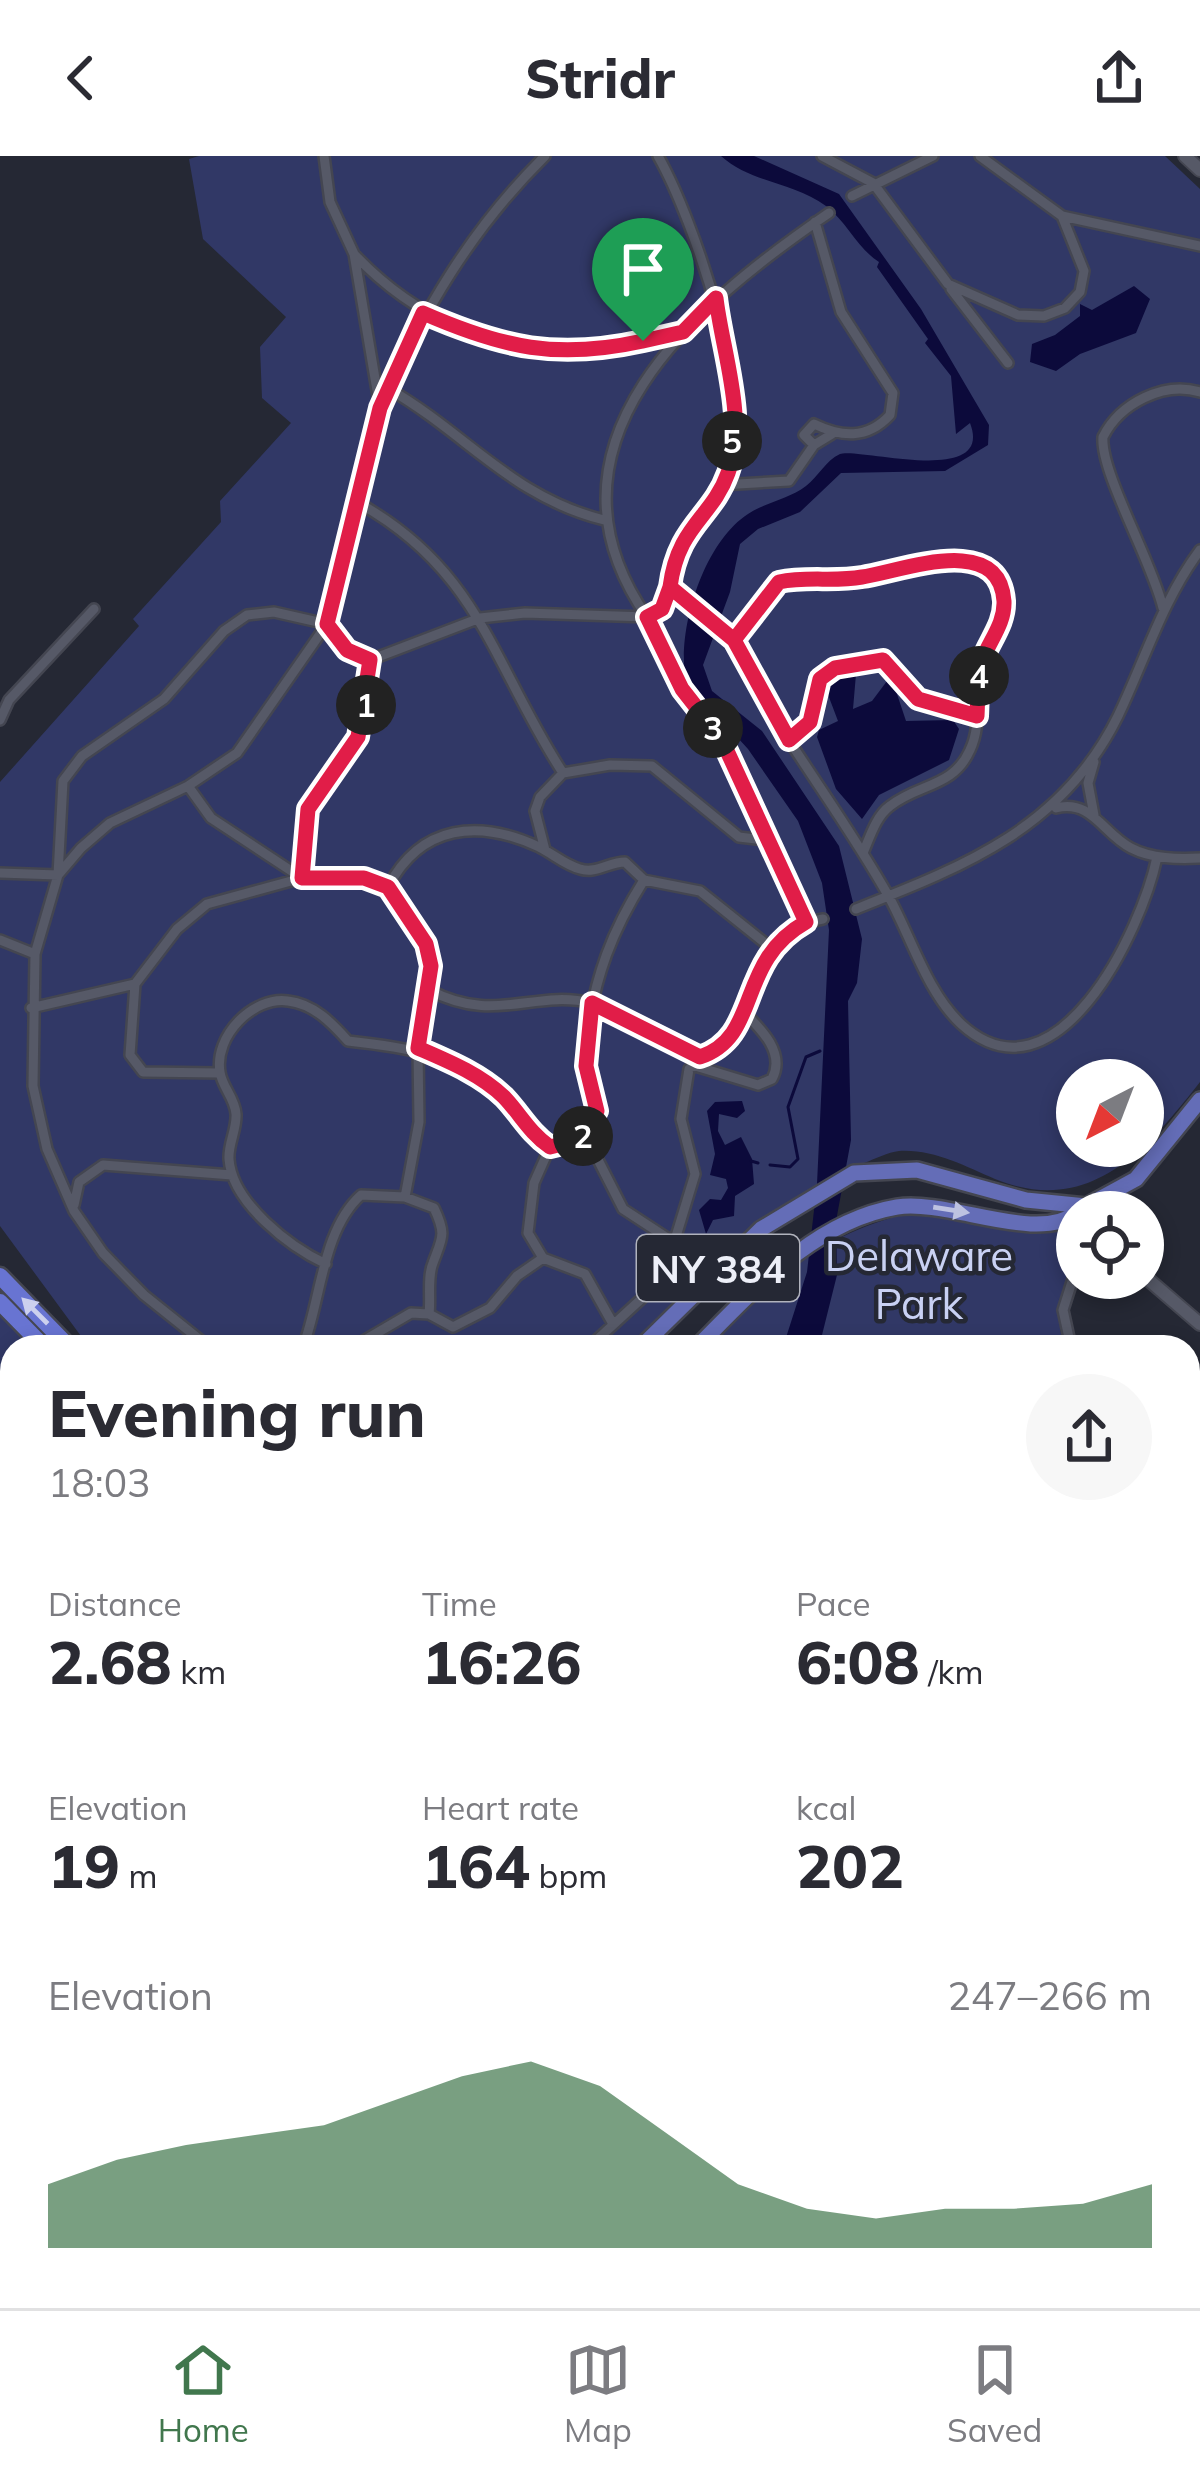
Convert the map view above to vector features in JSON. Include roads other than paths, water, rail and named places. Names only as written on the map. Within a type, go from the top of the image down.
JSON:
[{"type":"highway","points":[[0,1276],[57,1335]]},
{"type":"highway","points":[[0,1302],[32,1335]]},
{"type":"main road","name":"NY 384","points":[[1115,1191],[1136,1179],[1200,1100]]},
{"type":"main road","name":"NY 384","points":[[653,1335],[741,1245],[804,1199],[854,1173],[917,1169],[1056,1205]]},
{"type":"main road","name":"NY 384","points":[[710,1335],[798,1252],[847,1223],[903,1206],[1030,1224],[1056,1222]]},
{"type":"street","points":[[323,156],[331,202],[355,254],[380,408]]},
{"type":"street","points":[[0,873],[58,875],[110,823],[188,786],[237,753],[327,624],[380,408],[423,313],[464,250],[545,156]]},
{"type":"street","points":[[194,1335],[130,1281],[74,1211],[47,1149],[33,1086],[31,1008],[35,954],[58,875],[63,782],[82,756],[164,699],[224,631],[247,615],[274,612],[327,624],[347,650],[370,660],[481,618],[525,613],[647,617],[662,609],[679,547],[721,485],[730,460],[732,410],[716,298],[658,156]]},
{"type":"street","points":[[822,156],[873,184],[1008,363]]},
{"type":"street","points":[[852,196],[933,156]]},
{"type":"street","points":[[980,156],[1062,216],[1200,246]]},
{"type":"street","points":[[1185,156],[1200,170]]},
{"type":"street","points":[[806,922],[722,740],[682,689],[617,565],[604,520],[616,435],[635,394],[716,298],[830,213]]},
{"type":"street","points":[[948,284],[1018,315],[1044,316],[1065,308],[1080,292],[1084,271],[1062,216]]},
{"type":"street","points":[[814,445],[804,435],[812,424],[832,434],[859,435],[880,426],[891,411],[892,393],[841,312],[815,223]]},
{"type":"street","points":[[355,254],[395,296],[470,334],[525,347],[587,353],[683,332]]},
{"type":"street","points":[[1163,610],[1146,552],[1106,468],[1103,437],[1121,412],[1170,387],[1200,392]]},
{"type":"street","points":[[389,389],[428,411],[524,490],[564,510],[604,520]]},
{"type":"street","points":[[721,485],[753,488],[789,482],[814,445],[832,434]]},
{"type":"street","points":[[355,500],[424,548],[481,618],[563,773]]},
{"type":"street","points":[[1094,815],[1088,783],[1096,755],[1163,610],[1200,550]]},
{"type":"street","points":[[734,640],[779,582],[859,578],[958,559],[980,564],[996,578],[1004,597],[1003,619],[981,665],[977,716],[964,762],[938,785],[886,808],[862,853]]},
{"type":"street","points":[[670,587],[734,640],[789,740],[889,896],[944,1004],[962,1025],[1008,1047],[1034,1045],[1059,1031],[1108,974],[1135,921],[1156,856]]},
{"type":"street","points":[[0,720],[3,700],[94,609]]},
{"type":"street","points":[[789,740],[810,722],[820,679],[835,668],[874,658],[893,666],[918,699],[977,716]]},
{"type":"street","points":[[302,878],[308,809],[358,737],[370,660]]},
{"type":"street","points":[[856,909],[1001,844],[1051,810],[1096,755]]},
{"type":"street","points":[[545,850],[535,811],[540,797],[563,773],[595,766],[652,766],[739,837],[772,841]]},
{"type":"street","points":[[188,786],[211,818],[302,878]]},
{"type":"street","points":[[1051,810],[1068,805],[1094,815],[1131,848],[1156,856],[1200,858]]},
{"type":"street","points":[[388,887],[419,845],[445,832],[477,828],[545,850],[586,872],[625,862],[644,880],[700,891],[770,947]]},
{"type":"street","points":[[220,1073],[143,1072],[134,1066],[130,1054],[135,983],[162,946],[207,904],[302,878],[364,878],[388,887],[426,944],[429,990],[418,1048],[418,1122],[405,1197]]},
{"type":"street","points":[[326,1264],[300,1252],[271,1226],[232,1175],[229,1157],[237,1120],[220,1073],[223,1046],[237,1021],[260,1005],[286,1000],[330,1021],[348,1041],[418,1048],[462,1067],[500,1093],[526,1131],[550,1147],[579,1140],[597,1111],[586,1066],[592,1003],[611,932],[644,880]]},
{"type":"street","points":[[602,1335],[663,1279],[695,1174],[681,1119],[682,1088],[696,1061],[731,1039],[770,947],[806,922],[823,920]]},
{"type":"street","points":[[0,940],[35,954]]},
{"type":"street","points":[[31,1008],[135,983]]},
{"type":"street","points":[[429,990],[473,1006],[508,1010],[574,998],[592,1003],[696,1061],[758,1085],[772,1079],[776,1056],[765,1033],[743,1011]]},
{"type":"street","points":[[579,1140],[592,1148],[623,1209],[675,1243]]},
{"type":"street","points":[[550,1147],[534,1183],[535,1204],[527,1217],[527,1233],[543,1258],[585,1274],[613,1324]]},
{"type":"street","points":[[74,1211],[79,1182],[103,1165],[232,1175]]},
{"type":"street","points":[[306,1335],[326,1264],[349,1206],[361,1195],[405,1197],[434,1208],[445,1231],[443,1246],[431,1265],[429,1314]]},
{"type":"street","points":[[371,1335],[412,1313],[429,1314],[453,1327],[490,1308],[517,1276],[543,1258]]},
{"type":"street","points":[[1164,1293],[1200,1324]]},
{"type":"street","points":[[1067,1299],[1068,1335]]},
{"type":"waterway","points":[[770,1165],[790,1167],[798,1159],[788,1107],[806,1057],[820,1051]]},
{"type":"waterway","points":[[751,1161],[758,1163]]},
{"type":"park label","name":"Delaware Park","points":[[919,1279]]}]
